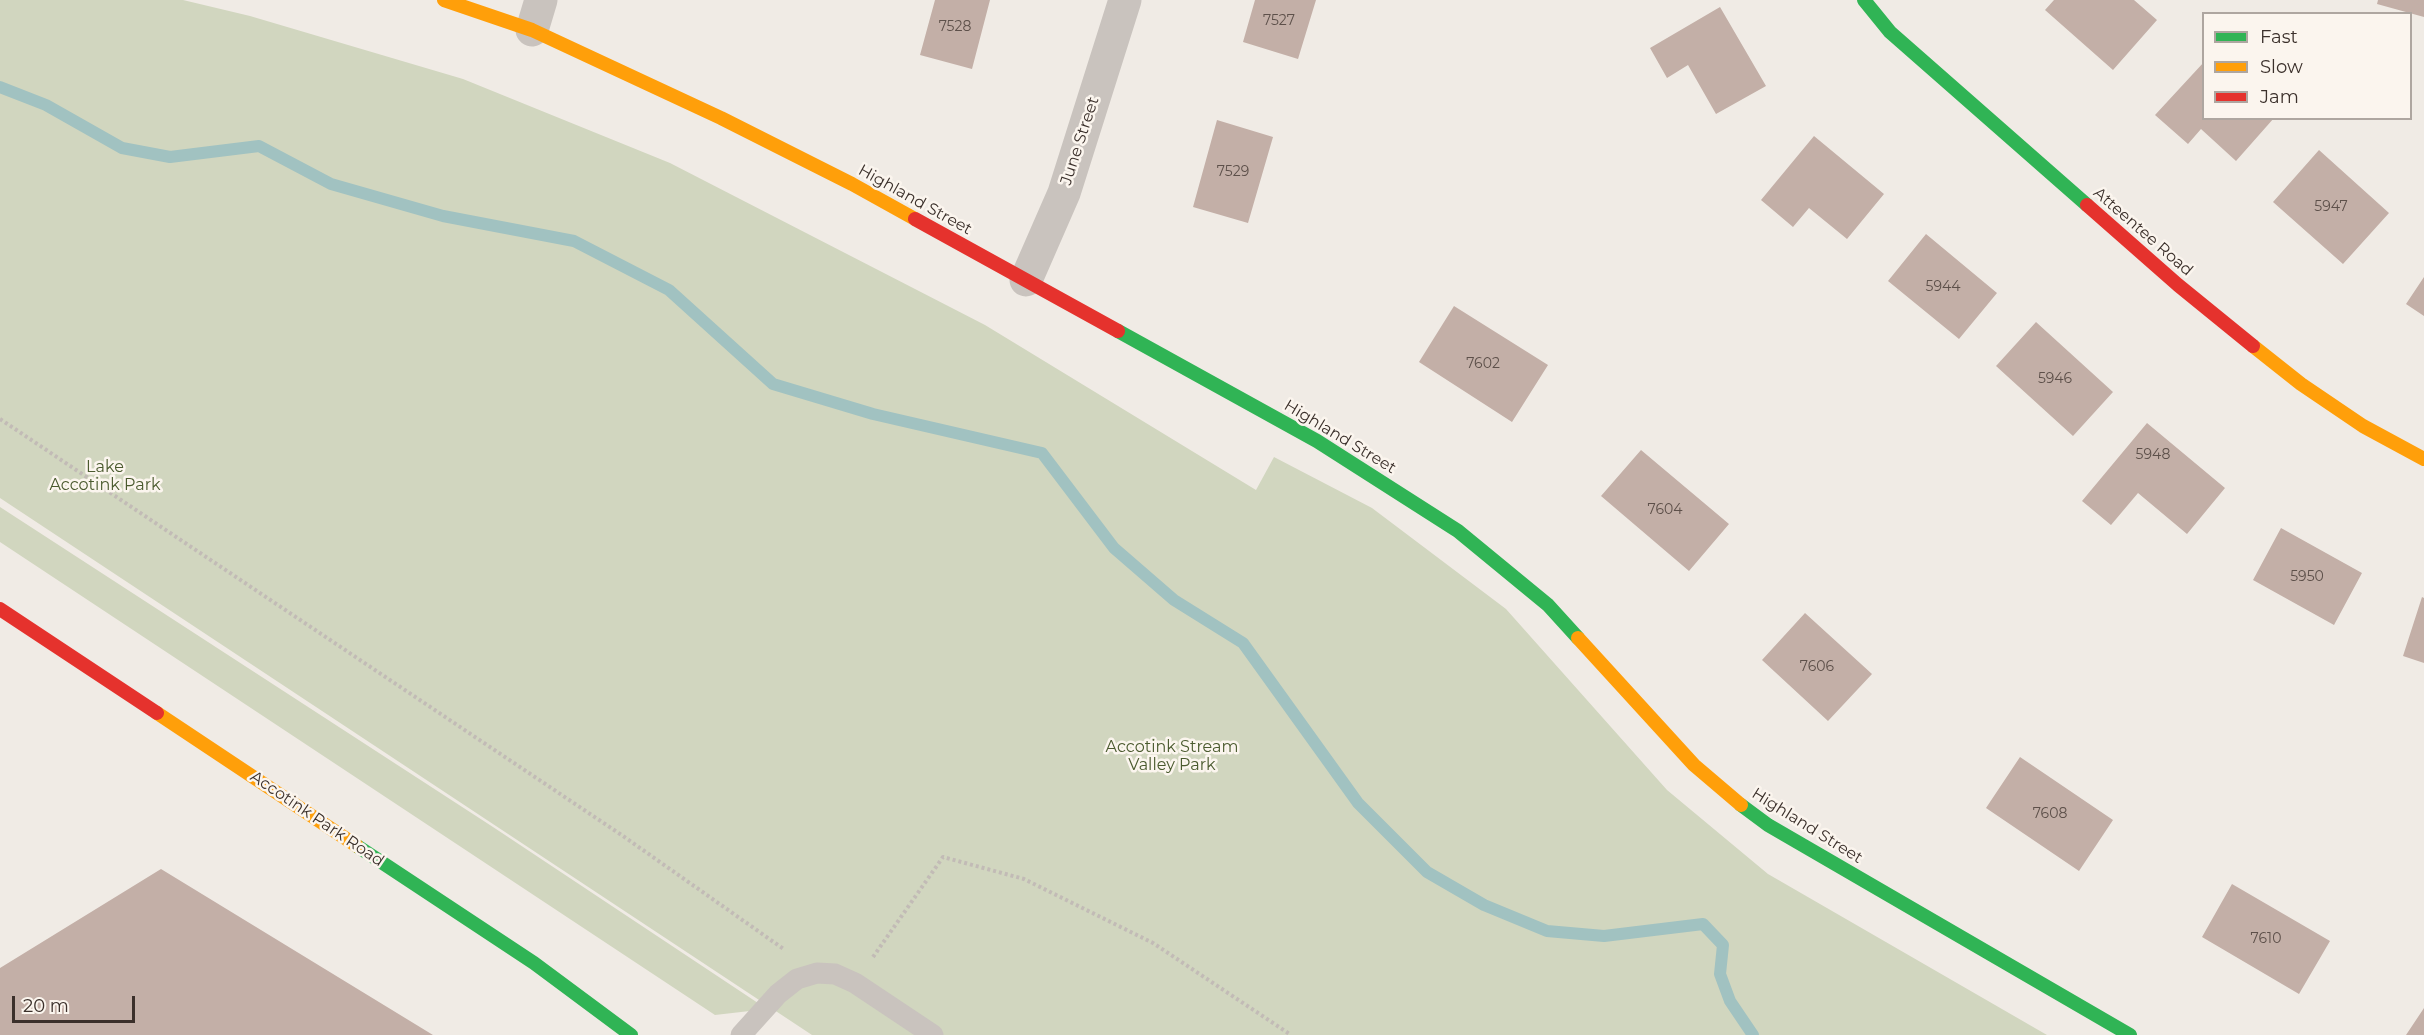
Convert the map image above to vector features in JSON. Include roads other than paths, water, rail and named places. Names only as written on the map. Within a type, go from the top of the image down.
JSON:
[{"type":"street","name":"Highland Street","points":[[444,0],[536,15],[722,118],[852,184],[1317,441],[1458,531],[1548,605],[1694,765],[1732,799],[1768,825],[2130,1035]]},
{"type":"street","name":"June Street","points":[[1026,280],[1064,193],[1125,0]]},
{"type":"street","name":"Atteentee Road","points":[[1864,0],[1890,32],[2178,285],[2301,384],[2363,426],[2424,459]]},
{"type":"street","name":"Accotink Park Road","points":[[0,609],[534,963],[632,1035]]},
{"type":"lane","points":[[741,1035],[778,994],[797,979],[817,973],[835,974],[855,982],[933,1035]]},
{"type":"waterway","points":[[0,87],[46,105],[122,148],[170,157],[259,146],[331,184],[443,216],[574,241],[669,290],[773,384],[873,414],[1042,453],[1114,548],[1174,600],[1243,643],[1358,803],[1427,872],[1484,905],[1547,931],[1604,936],[1703,924],[1723,945],[1720,974],[1730,1001],[1753,1035]]},
{"type":"park label","name":"Lake Accotink Park","points":[[105,476]]},
{"type":"park label","name":"Accotink Stream Valley Park","points":[[1172,756]]}]
